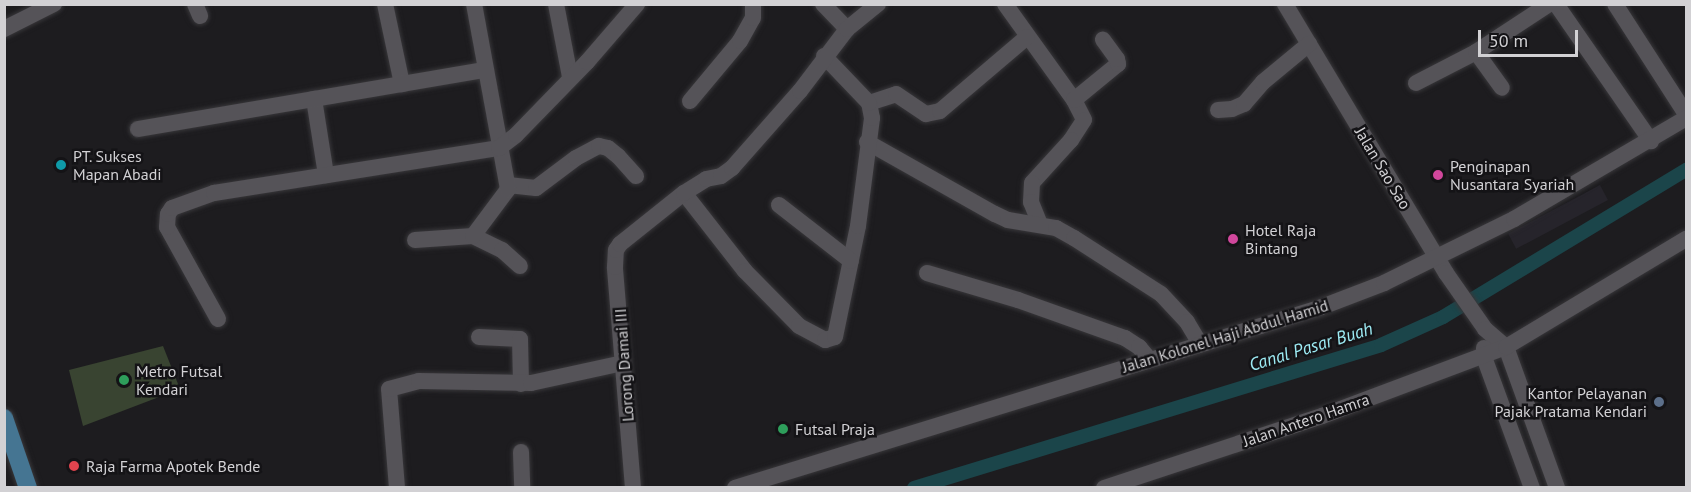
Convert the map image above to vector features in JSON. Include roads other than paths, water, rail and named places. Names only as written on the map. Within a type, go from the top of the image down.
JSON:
[{"type":"main road","points":[[4,418],[28,488]]},
{"type":"street","points":[[4,28],[54,4]]},
{"type":"street","points":[[385,4],[402,84]]},
{"type":"street","points":[[473,237],[501,200],[508,185],[484,70],[474,4]]},
{"type":"street","points":[[556,4],[570,77]]},
{"type":"street","points":[[218,319],[167,227],[168,214],[172,208],[214,193],[499,147],[516,135],[586,63],[637,4]]},
{"type":"street","points":[[690,101],[744,35],[753,18],[753,4]]},
{"type":"street","points":[[824,4],[847,29]]},
{"type":"street","points":[[824,56],[869,103],[872,118],[867,142],[858,226],[837,334],[832,340],[825,340],[799,326],[745,271],[684,193],[706,179],[721,176],[732,168],[800,91],[824,56],[847,29],[878,4]]},
{"type":"street","points":[[1005,4],[1083,115],[1083,126],[1032,183],[1031,202],[1040,224]]},
{"type":"street","name":"Jalan Sao Sao","points":[[1285,4],[1446,273],[1485,329],[1506,347],[1557,488]]},
{"type":"street","points":[[1615,4],[1686,116]]},
{"type":"street","points":[[1416,83],[1556,7],[1651,141]]},
{"type":"street","points":[[869,103],[896,94],[926,114],[940,111],[1027,37]]},
{"type":"street","points":[[1074,100],[1118,64],[1117,59],[1103,40]]},
{"type":"street","points":[[1218,110],[1232,110],[1244,104],[1263,82],[1309,44]]},
{"type":"street","points":[[1476,52],[1502,88]]},
{"type":"street","points":[[138,129],[484,70]]},
{"type":"street","points":[[314,99],[326,175]]},
{"type":"street","name":"Jalan Kolonel Haji Abdul Hamid","points":[[735,488],[1319,308],[1437,258],[1514,219],[1651,141],[1686,116]]},
{"type":"street","points":[[867,142],[995,214],[1008,220],[1056,228],[1074,238],[1161,294],[1187,322],[1200,344]]},
{"type":"street","points":[[508,185],[537,188],[576,158],[599,146],[608,148],[618,156],[636,176]]},
{"type":"street","name":"Lorong Damai III","points":[[633,488],[615,267],[616,250],[620,244],[684,193]]},
{"type":"street","points":[[778,205],[851,261]]},
{"type":"street","points":[[415,240],[473,237],[502,250],[520,266]]},
{"type":"street","name":"Jalan Antero Hamra","points":[[1104,488],[1322,416],[1484,357],[1506,347],[1686,239]]},
{"type":"street","points":[[927,273],[1018,300],[1125,338],[1139,347],[1149,359]]},
{"type":"street","points":[[1485,329],[1484,357],[1532,488]]},
{"type":"street","points":[[479,337],[520,339],[521,384]]},
{"type":"street","points":[[397,488],[389,388],[419,381],[439,380],[521,384],[623,363]]},
{"type":"street","points":[[521,452],[522,488]]},
{"type":"waterway","name":"Canal Pasar Buah","points":[[914,488],[1381,345],[1443,317],[1686,170]]},
{"type":"place","name":"PT. Sukses Mapan Abadi","points":[[61,165]]},
{"type":"place","name":"Penginapan Nusantara Syariah","points":[[1438,175]]},
{"type":"place","name":"Hotel Raja Bintang","points":[[1233,239]]},
{"type":"place","name":"Metro Futsal Kendari","points":[[124,380]]},
{"type":"place","name":"Kantor Pelayanan Pajak Pratama Kendari","points":[[1659,402]]},
{"type":"place","name":"Futsal Praja","points":[[783,429]]},
{"type":"place","name":"Raja Farma Apotek Bende","points":[[74,466]]}]
